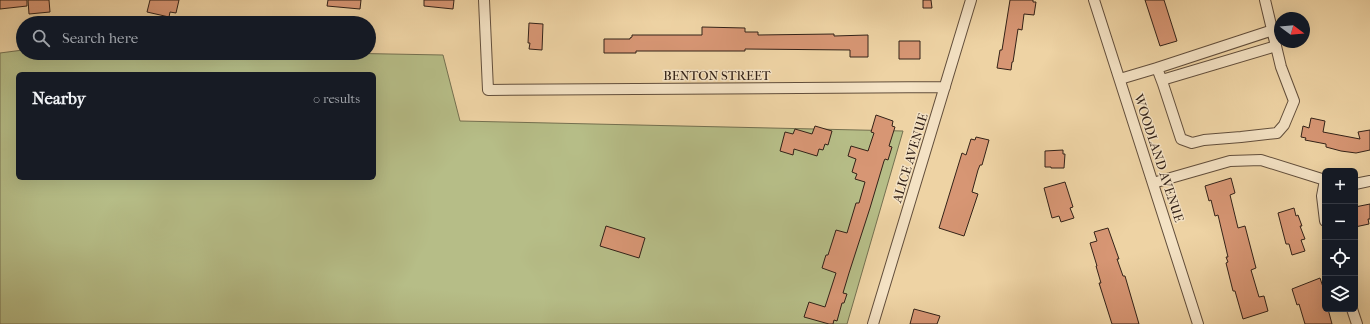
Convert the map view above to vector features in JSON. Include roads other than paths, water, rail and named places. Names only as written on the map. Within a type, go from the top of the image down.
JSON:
[{"type":"street","name":"BENTON STREET","points":[[484,0],[488,90],[945,87]]},
{"type":"street","name":"ALICE AVENUE","points":[[873,324],[971,0]]},
{"type":"street","name":"WOODLAND AVENUE","points":[[1094,0],[1198,324]]},
{"type":"street","points":[[1265,0],[1274,35]]},
{"type":"street","points":[[1120,79],[1273,30]]},
{"type":"street","points":[[1162,80],[1274,47]]},
{"type":"street","points":[[1157,68],[1181,139],[1192,143],[1204,140],[1277,133],[1284,125],[1294,101],[1281,67],[1276,48]]},
{"type":"street","points":[[1153,183],[1230,161],[1260,160],[1322,179]]},
{"type":"street","points":[[1358,183],[1370,181]]},
{"type":"street","points":[[1353,312],[1357,324]]}]
